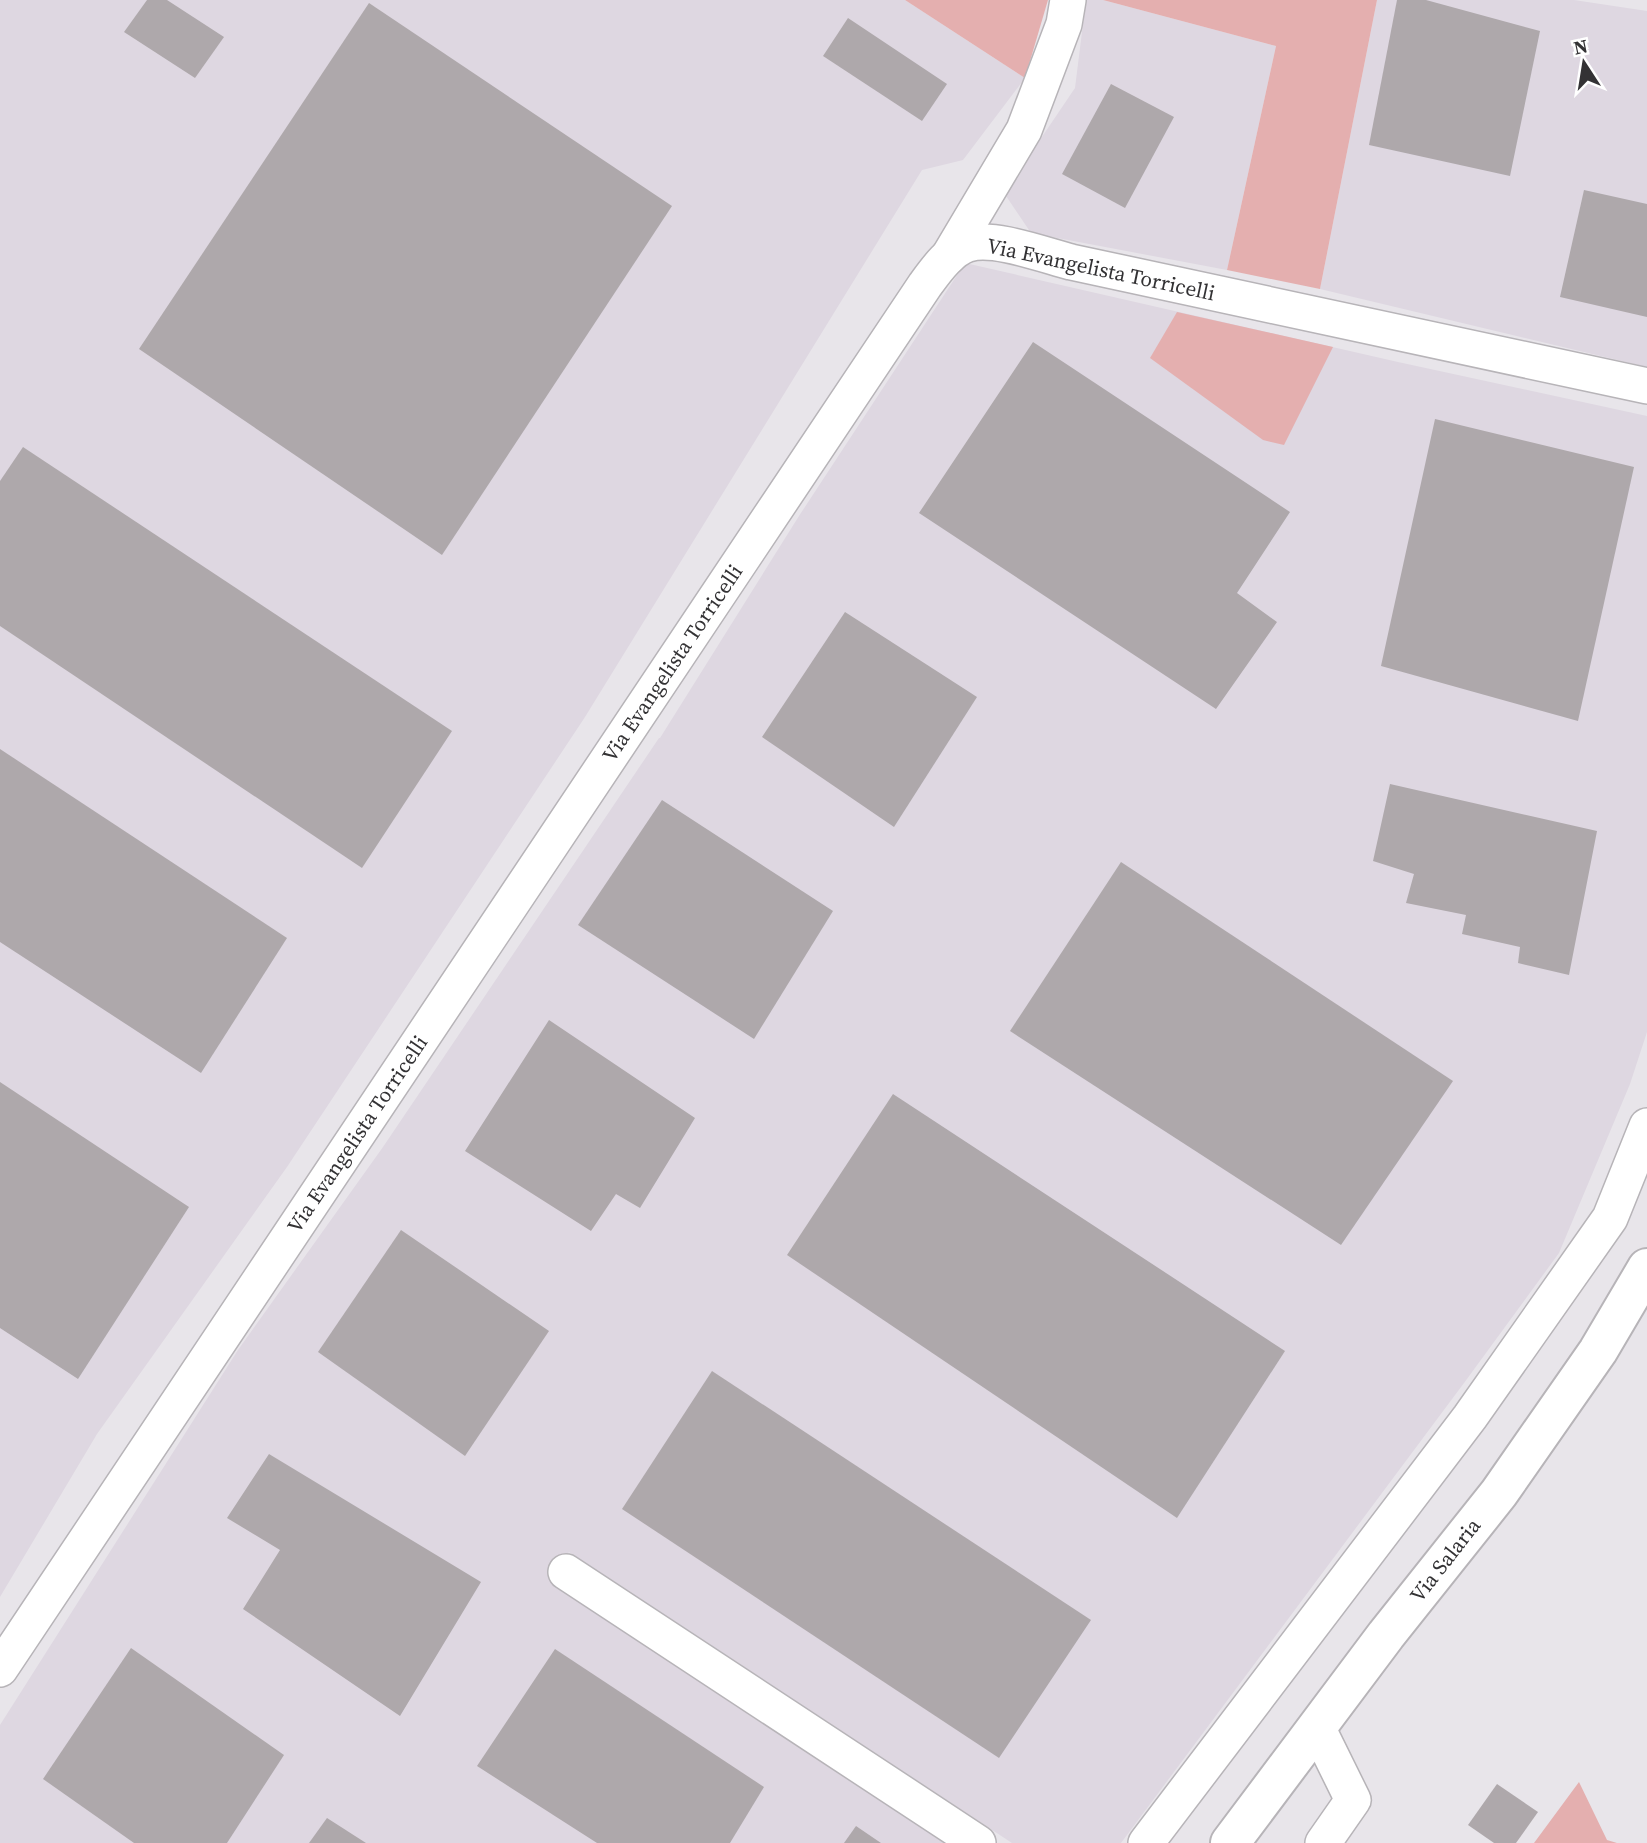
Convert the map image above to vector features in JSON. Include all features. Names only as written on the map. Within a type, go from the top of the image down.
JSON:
[{"type":"main road","name":"Via Salaria","points":[[1230,1843],[1386,1635],[1499,1493],[1598,1351],[1647,1268]]},
{"type":"lane","points":[[949,256],[1024,130],[1064,24],[1068,0]]},
{"type":"lane","name":"Via Evangelista Torricelli","points":[[0,1669],[925,285],[949,256],[966,244],[996,242],[1098,267],[1647,386]]},
{"type":"lane","points":[[1146,1843],[1470,1417],[1610,1218],[1647,1126]]},
{"type":"lane","points":[[566,1572],[978,1843]]},
{"type":"lane","points":[[1317,1727],[1353,1800],[1323,1843]]},
{"type":"shaded area","points":[[0,0],[905,0],[1025,78],[963,160],[922,170],[585,717],[287,1167],[97,1434],[0,1597]]},
{"type":"shaded area","points":[[905,0],[1048,0],[1025,78]]},
{"type":"shaded area","points":[[1086,0],[1103,0],[1276,46],[1227,270],[1031,233],[1004,193],[1075,88]]},
{"type":"shaded area","points":[[1103,0],[1377,0],[1320,289],[1227,270],[1276,46]]},
{"type":"shaded area","points":[[1377,0],[1574,0],[1647,11],[1647,367],[1320,289]]},
{"type":"shaded area","points":[[965,263],[1647,416],[1647,1032],[1630,1084],[1559,1253],[1121,1843],[1012,1843],[569,1552],[550,1581],[947,1843],[0,1843],[0,1725],[238,1350],[383,1147],[660,738],[799,516]]},
{"type":"shaded area","points":[[1177,312],[1333,347],[1284,445],[1263,440],[1150,358]]},
{"type":"shaded area","points":[[1579,1782],[1607,1840],[1617,1843],[1534,1843]]},
{"type":"building","points":[[147,0],[167,0],[224,37],[195,78],[124,32]]},
{"type":"building","points":[[1397,0],[1426,0],[1540,31],[1510,176],[1369,145]]},
{"type":"building","points":[[369,3],[672,206],[442,555],[139,349]]},
{"type":"building","points":[[848,18],[947,84],[922,121],[823,56]]},
{"type":"building","points":[[1111,84],[1174,117],[1125,208],[1062,174]]},
{"type":"building","points":[[1584,190],[1647,204],[1647,317],[1560,297]]},
{"type":"building","points":[[1033,342],[1290,512],[1237,593],[1277,622],[1216,709],[919,513]]},
{"type":"building","points":[[1435,419],[1634,467],[1578,721],[1381,666]]},
{"type":"building","points":[[23,447],[452,731],[362,868],[0,626],[0,481]]},
{"type":"building","points":[[845,612],[977,697],[894,827],[762,737]]},
{"type":"building","points":[[0,749],[287,938],[201,1073],[0,942]]},
{"type":"building","points":[[1390,784],[1597,831],[1569,975],[1518,963],[1520,947],[1462,934],[1466,915],[1406,903],[1414,874],[1373,861]]},
{"type":"building","points":[[662,800],[833,911],[754,1039],[578,925]]},
{"type":"building","points":[[1121,862],[1453,1081],[1341,1245],[1010,1031]]},
{"type":"building","points":[[549,1020],[695,1118],[640,1208],[616,1194],[591,1231],[465,1151]]},
{"type":"building","points":[[0,1082],[189,1207],[78,1379],[0,1328]]},
{"type":"building","points":[[893,1094],[1285,1351],[1177,1518],[787,1255]]},
{"type":"building","points":[[401,1230],[549,1331],[465,1456],[318,1352]]},
{"type":"building","points":[[712,1371],[1091,1620],[999,1758],[622,1509]]},
{"type":"building","points":[[269,1454],[481,1582],[400,1716],[243,1609],[280,1550],[227,1518]]},
{"type":"building","points":[[131,1648],[284,1755],[227,1843],[134,1843],[43,1779]]},
{"type":"building","points":[[555,1649],[764,1787],[730,1843],[597,1843],[477,1766]]},
{"type":"building","points":[[1497,1784],[1538,1812],[1516,1843],[1494,1843],[1468,1825]]},
{"type":"building","points":[[327,1818],[366,1843],[309,1843]]},
{"type":"building","points":[[856,1826],[881,1843],[844,1843]]}]
